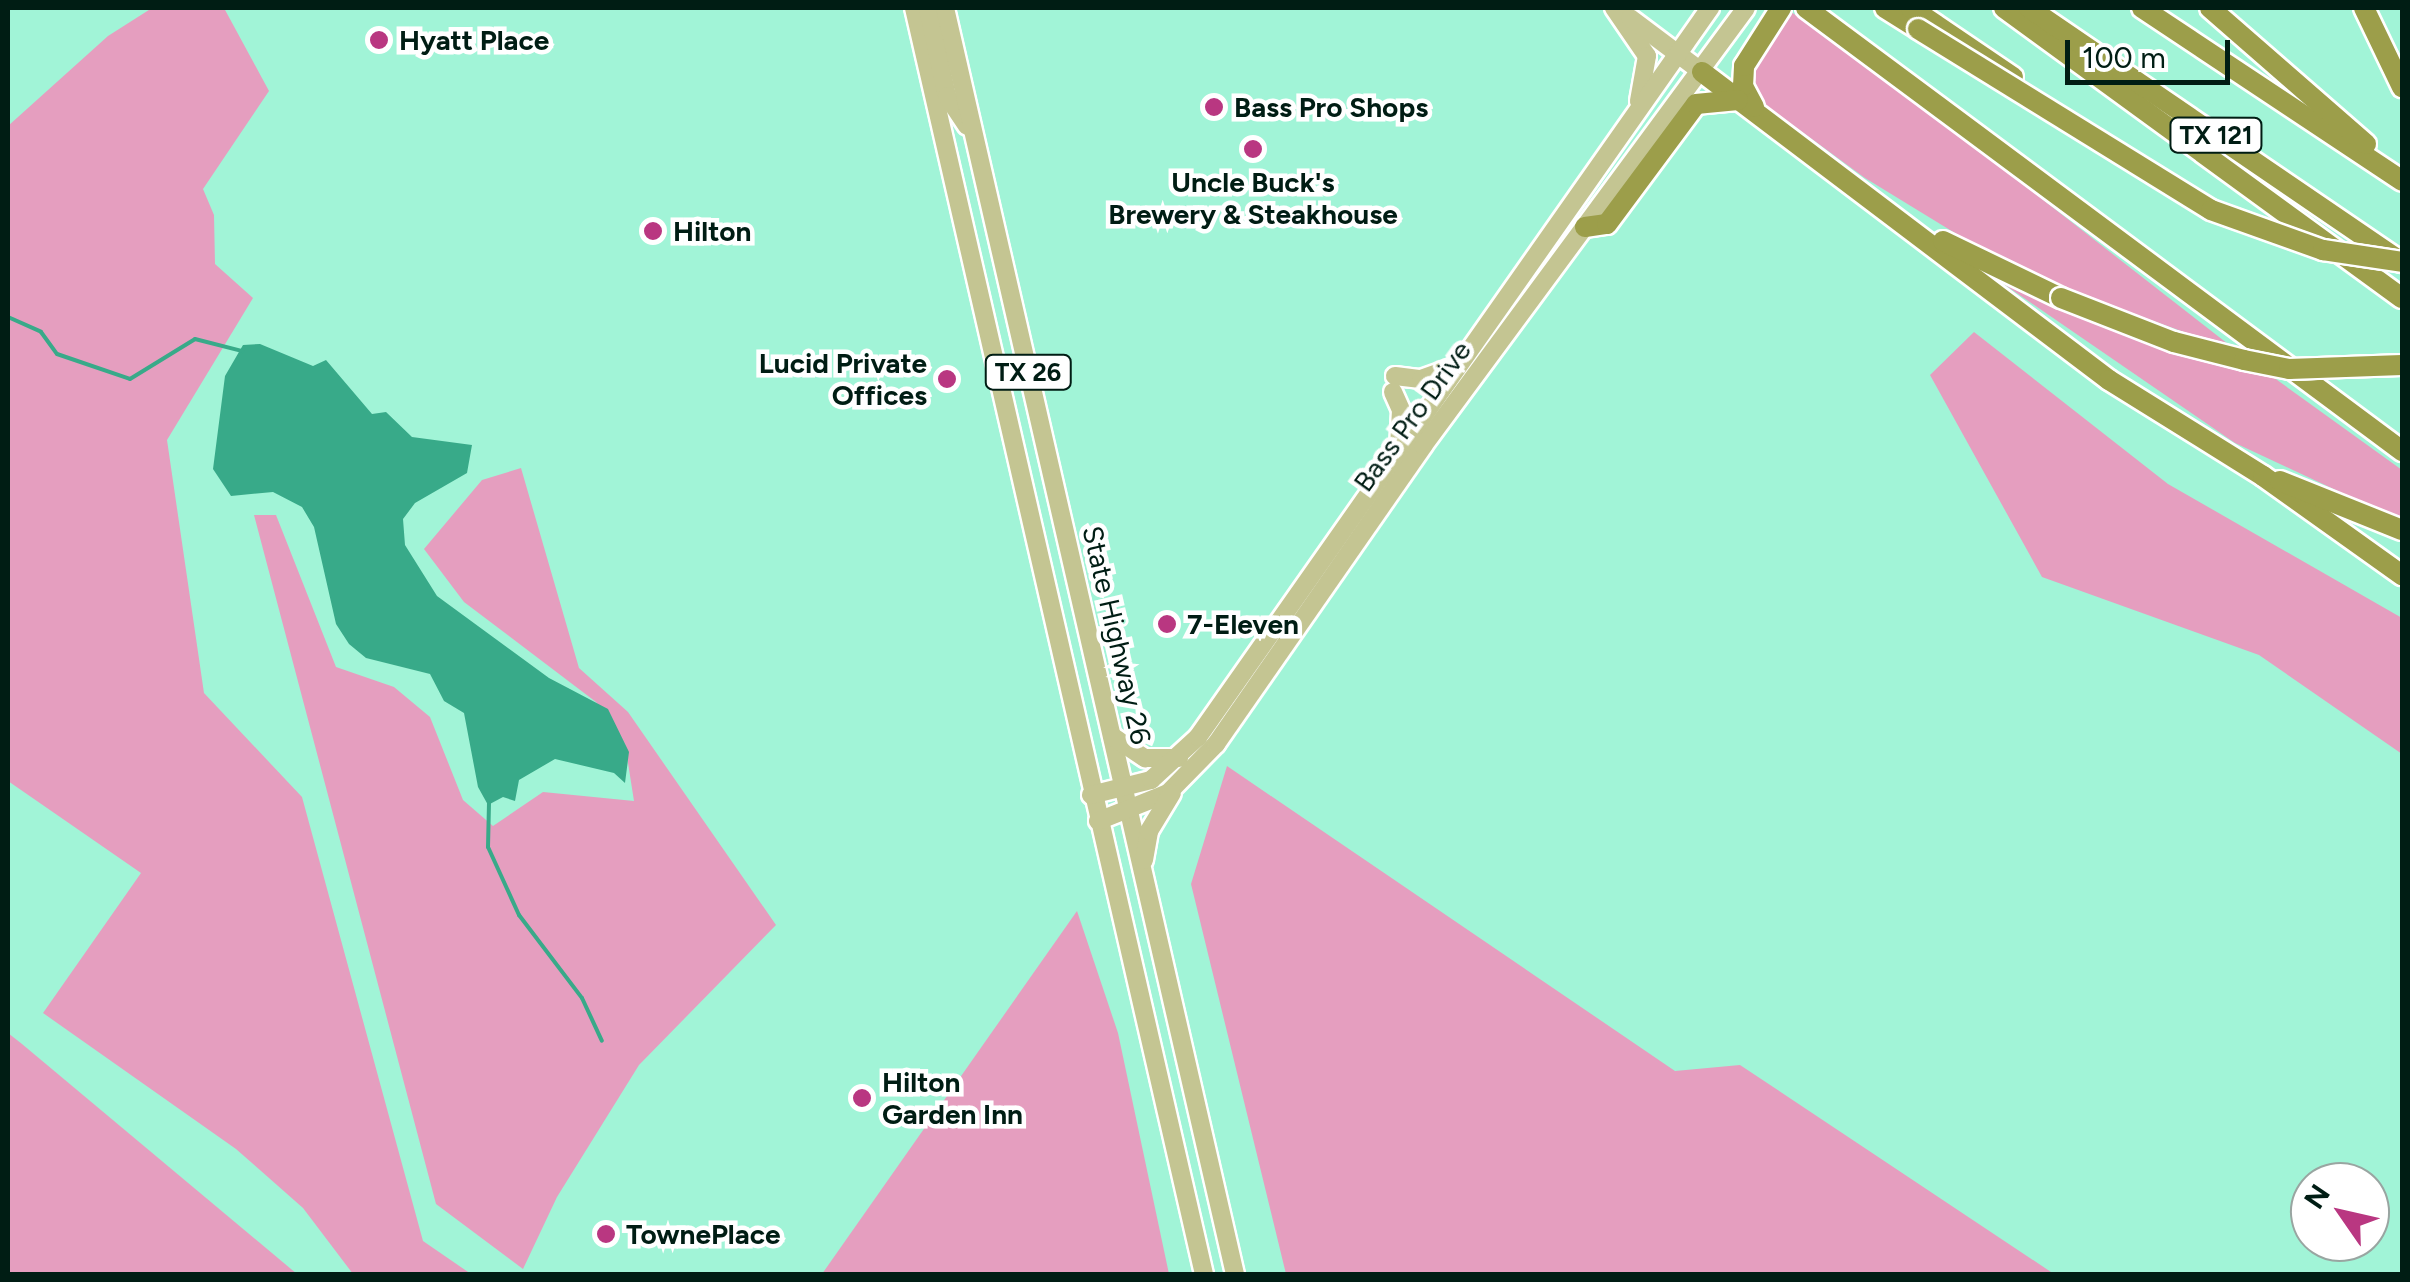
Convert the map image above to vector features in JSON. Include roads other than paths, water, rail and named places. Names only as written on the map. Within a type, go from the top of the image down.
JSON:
[{"type":"highway","points":[[1761,117],[1742,80],[1755,46],[1782,8]]},
{"type":"highway","points":[[1806,8],[2402,451]]},
{"type":"highway","points":[[1885,8],[1918,18],[2118,156],[2248,227],[2323,250],[2402,262]]},
{"type":"highway","points":[[2004,8],[2402,298]]},
{"type":"highway","name":"TX 121","points":[[2029,8],[2402,262]]},
{"type":"highway","name":"TX 121","points":[[2142,8],[2402,181]]},
{"type":"highway","points":[[2210,8],[2402,181]]},
{"type":"highway","points":[[2364,8],[2402,86]]},
{"type":"highway","points":[[1702,72],[1914,228],[2109,380],[2264,476],[2402,575]]},
{"type":"highway","points":[[1585,227],[1607,224],[1696,104],[1738,100]]},
{"type":"highway","points":[[1914,228],[2060,298],[2174,342],[2259,363],[2363,370],[2402,365]]},
{"type":"highway","points":[[2324,396],[2402,436]]},
{"type":"highway","points":[[2264,476],[2320,492],[2402,530]]},
{"type":"main road","name":"State Highway 26","points":[[914,8],[1204,1274]]},
{"type":"main road","points":[[928,8],[947,96],[973,134]]},
{"type":"main road","name":"State Highway 26","points":[[945,8],[1235,1274]]},
{"type":"main road","points":[[1615,8],[1702,72]]},
{"type":"main road","points":[[1615,8],[1647,56],[1635,113]]},
{"type":"main road","name":"Bass Pro Drive","points":[[1092,796],[1150,780],[1179,758],[1710,8]]},
{"type":"main road","name":"Bass Pro Drive","points":[[1098,821],[1129,813],[1187,780],[1746,8]]},
{"type":"main road","points":[[1399,444],[1401,410],[1394,384],[1452,368]]},
{"type":"main road","points":[[1016,451],[1044,444]]},
{"type":"main road","points":[[1112,736],[1147,759],[1179,758]]},
{"type":"main road","points":[[1143,875],[1150,830],[1187,780]]},
{"type":"waterway","points":[[8,317],[41,332],[57,354],[130,379],[195,339],[242,351]]},
{"type":"waterway","points":[[489,803],[488,847],[519,915],[582,998],[602,1041]]},
{"type":"place","name":"Hyatt Place","points":[[379,40]]},
{"type":"place","name":"Bass Pro Shops","points":[[1214,107]]},
{"type":"place","name":"Uncle Buck's Brewery & Steakhouse","points":[[1253,149]]},
{"type":"place","name":"Hilton","points":[[653,231]]},
{"type":"place","name":"Lucid Private Offices","points":[[947,379]]},
{"type":"place","name":"7-Eleven","points":[[1167,624]]},
{"type":"place","name":"Hilton Garden Inn","points":[[862,1098]]},
{"type":"place","name":"TownePlace","points":[[606,1234]]}]
